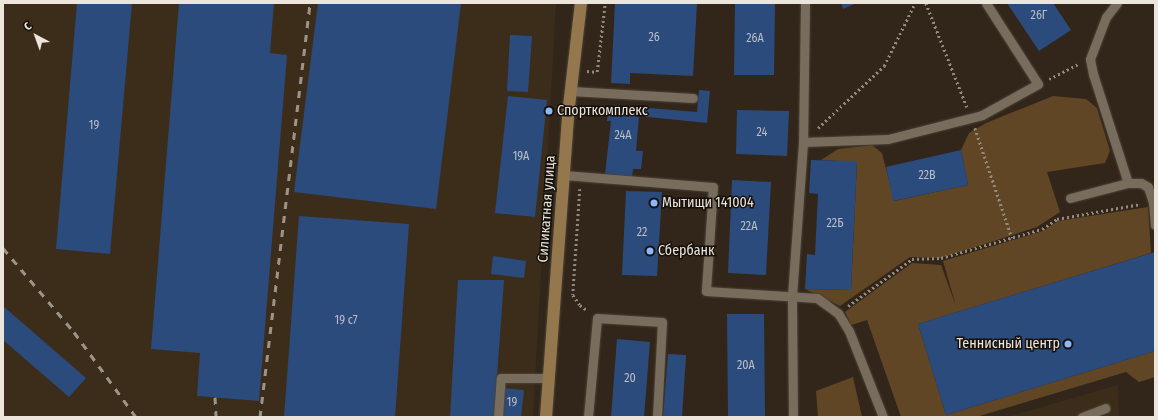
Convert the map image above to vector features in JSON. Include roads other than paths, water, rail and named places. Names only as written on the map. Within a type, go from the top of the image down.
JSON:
[{"type":"street","name":"Силикатная улица","points":[[546,417],[571,91],[581,3]]},
{"type":"lane","points":[[793,417],[792,296],[803,142],[805,3]]},
{"type":"lane","points":[[803,142],[888,139],[982,115],[1038,84],[986,3]]},
{"type":"lane","points":[[1117,3],[1106,17],[1090,59],[1093,74],[1128,183]]},
{"type":"lane","points":[[571,91],[693,98]]},
{"type":"lane","points":[[564,175],[713,187],[706,291],[817,298],[838,313],[849,331],[883,417]]},
{"type":"lane","points":[[1070,198],[1128,183],[1141,183],[1148,186],[1153,202],[1155,225]]},
{"type":"lane","points":[[588,417],[597,318],[662,322],[657,417]]},
{"type":"lane","points":[[498,417],[501,378],[549,378]]},
{"type":"lane","points":[[1082,417],[1105,408]]},
{"type":"railway","points":[[260,417],[310,3]]},
{"type":"railway","points":[[3,248],[74,332],[136,417]]},
{"type":"railway","points":[[215,397],[216,417]]},
{"type":"place","name":"Спорткомплекс","points":[[549,111]]},
{"type":"place","name":"Мытищи 141004","points":[[654,203]]},
{"type":"place","name":"Сбербанк","points":[[650,251]]},
{"type":"place","name":"Теннисный центр","points":[[1068,344]]}]
